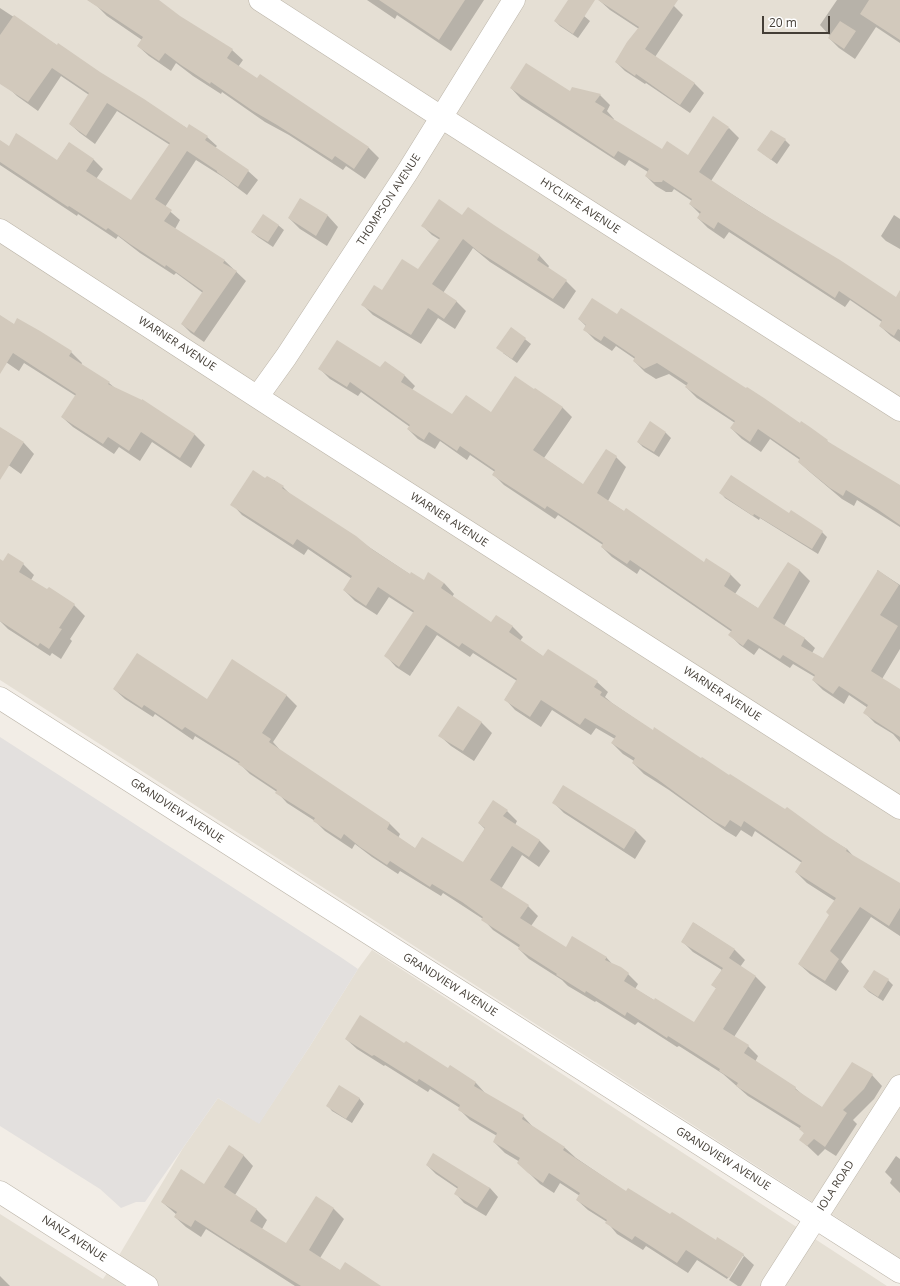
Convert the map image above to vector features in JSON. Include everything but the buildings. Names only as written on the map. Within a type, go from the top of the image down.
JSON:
[{"type":"street","name":"HYCLIFFE AVENUE","points":[[260,0],[900,410]]},
{"type":"street","name":"THOMPSON AVENUE","points":[[258,396],[291,351],[408,171],[514,0]]},
{"type":"street","name":"WARNER AVENUE","points":[[0,230],[293,420],[900,808]]},
{"type":"street","name":"GRANDVIEW AVENUE","points":[[0,698],[900,1272]]},
{"type":"street","name":"IOLA ROAD","points":[[772,1286],[900,1086]]},
{"type":"street","name":"NANZ AVENUE","points":[[0,1192],[147,1286]]},
{"type":"shaded area","points":[[0,0],[900,0],[900,1258],[0,680]]},
{"type":"shaded area","points":[[0,737],[358,969],[259,1124],[218,1098],[145,1202],[136,1202],[121,1208],[100,1189],[0,1126]]},
{"type":"shaded area","points":[[372,950],[887,1286],[0,1286],[0,1214],[103,1279],[118,1257],[183,1148],[218,1098],[259,1123],[310,1046],[358,969]]}]
